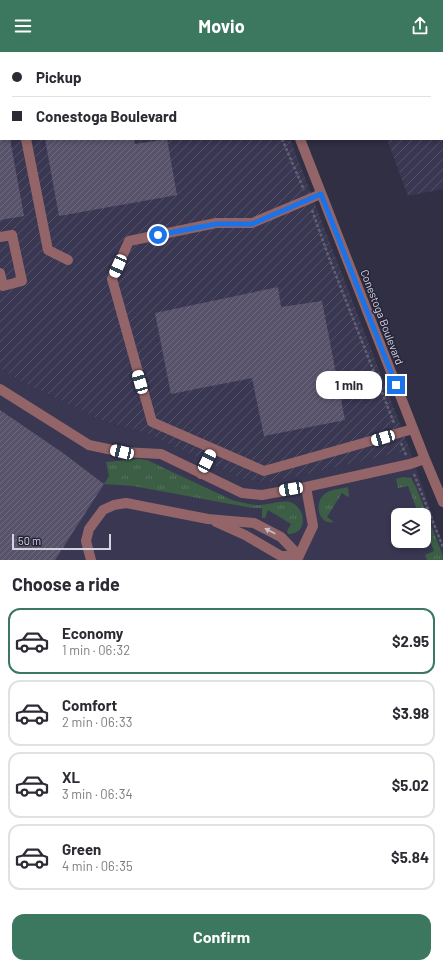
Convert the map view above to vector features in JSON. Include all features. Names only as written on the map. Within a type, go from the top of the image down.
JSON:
[{"type":"street","points":[[26,140],[48,250],[68,260]]},
{"type":"street","name":"Conestoga Boulevard","points":[[300,140],[425,460],[443,502]]},
{"type":"street","points":[[321,194],[252,224],[216,224],[129,241],[112,278],[152,422],[264,471],[413,429]]},
{"type":"street","points":[[0,237],[12,235],[22,281],[3,286],[0,274]]},
{"type":"street","points":[[0,389],[89,445],[122,452],[161,454],[242,493],[262,495],[306,487],[425,460]]},
{"type":"street","points":[[201,474],[213,449]]},
{"type":"street","points":[[298,558],[313,526],[306,487]]},
{"type":"street","points":[[91,560],[86,541],[89,529],[103,510],[114,505],[126,503],[208,519],[254,523],[281,537],[298,558]]},
{"type":"street","points":[[208,519],[244,535],[281,556],[298,558]]},
{"type":"path","points":[[282,140],[308,200],[389,412]]},
{"type":"path","points":[[415,477],[443,547]]},
{"type":"shaded area","points":[[0,140],[290,140],[410,450],[271,482],[243,479],[146,433],[106,422],[20,381],[0,368]]},
{"type":"shaded area","points":[[387,140],[443,140],[443,189],[408,196]]},
{"type":"shaded area","points":[[0,368],[20,381],[106,422],[146,433],[243,479],[271,482],[410,450],[430,508],[391,508],[391,548],[431,548],[431,511],[443,546],[443,560],[0,560]]},
{"type":"green space","points":[[139,459],[147,460],[232,500],[259,505],[290,502],[299,509],[302,514],[302,525],[295,533],[288,534],[287,531],[291,524],[268,510],[265,518],[262,518],[262,508],[252,508],[133,486],[104,484],[109,476],[106,462]]},
{"type":"green space","points":[[403,477],[411,478],[424,508],[416,508],[408,486],[398,488],[396,479]]},
{"type":"green space","points":[[348,487],[349,496],[348,497],[342,493],[327,517],[334,522],[324,520],[319,512],[322,497],[331,491]]},
{"type":"green space","points":[[431,525],[443,556],[443,560],[427,560],[425,555],[434,551],[431,544]]},
{"type":"building","points":[[0,140],[10,140],[24,216],[0,220]]},
{"type":"building","points":[[45,140],[134,140],[135,144],[167,140],[177,195],[59,216]]},
{"type":"building","points":[[278,287],[281,307],[322,301],[345,420],[264,436],[252,378],[171,394],[155,313]]},
{"type":"building","points":[[0,410],[63,453],[104,484],[55,560],[0,560]]},
{"type":"route","points":[[158,235],[216,224],[252,224],[321,194],[396,385]]}]
